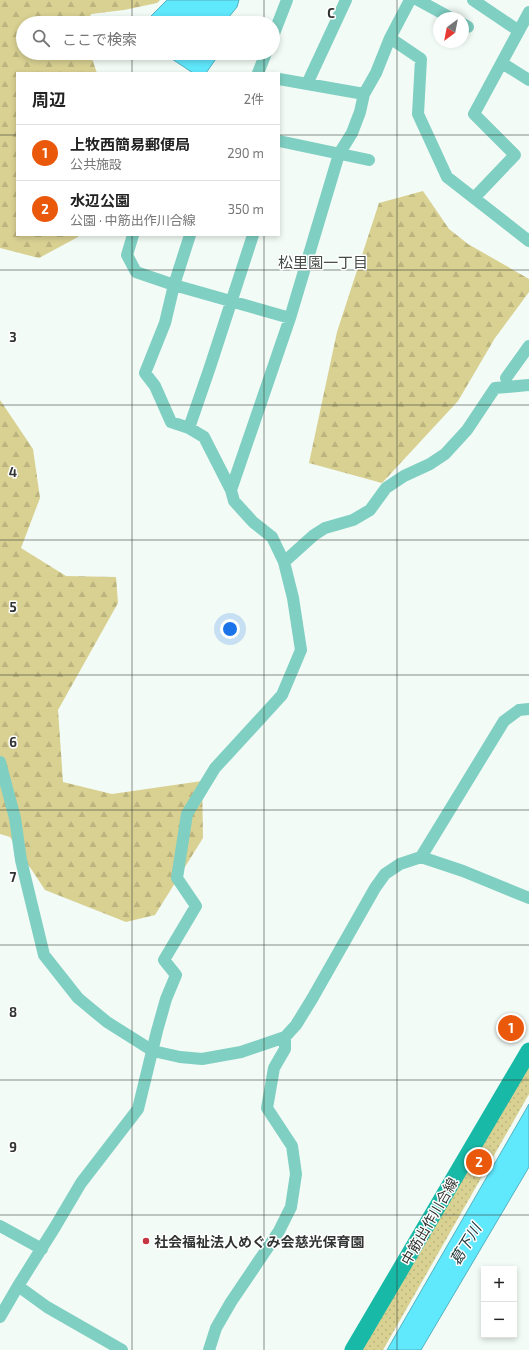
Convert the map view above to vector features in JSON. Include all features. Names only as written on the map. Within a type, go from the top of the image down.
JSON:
[{"type":"main road","name":"中筋出作川合線","points":[[353,1350],[529,1051]]},
{"type":"street","points":[[280,18],[287,0]]},
{"type":"street","points":[[307,84],[346,0]]},
{"type":"street","points":[[231,490],[290,318],[339,154],[352,133],[360,112],[364,94],[376,73],[390,38],[410,0]]},
{"type":"street","points":[[418,0],[440,12]]},
{"type":"street","points":[[473,0],[519,31]]},
{"type":"street","points":[[474,198],[515,155],[474,114],[529,12]]},
{"type":"street","points":[[390,38],[421,59],[418,114],[447,177],[529,241]]},
{"type":"street","points":[[258,72],[263,60]]},
{"type":"street","points":[[502,63],[529,80]]},
{"type":"street","points":[[280,79],[364,94]]},
{"type":"street","points":[[280,142],[369,160]]},
{"type":"street","points":[[133,236],[126,255],[136,272],[174,285],[290,318]]},
{"type":"street","points":[[0,1317],[81,1182],[138,1109],[166,999],[176,975],[164,960],[196,906],[177,878],[187,814],[215,768],[282,695],[301,650],[293,598],[284,562],[272,538],[253,522],[234,501],[231,490],[204,437],[189,428],[172,422],[155,386],[145,372],[165,322],[174,285],[190,236]]},
{"type":"street","points":[[189,428],[253,236]]},
{"type":"street","points":[[506,378],[529,346]]},
{"type":"street","points":[[284,562],[314,535],[325,528],[353,520],[370,510],[386,488],[404,476],[430,464],[444,454],[467,430],[494,388],[529,385]]},
{"type":"street","points":[[0,762],[15,818],[21,860],[44,955],[78,998],[107,1022],[153,1051],[180,1057],[202,1059],[241,1052],[285,1037],[296,1025],[312,999],[375,888],[385,874],[400,864],[421,856],[504,721],[519,710],[529,709]]},
{"type":"street","points":[[421,856],[463,871],[529,898]]},
{"type":"street","points":[[209,1350],[216,1328],[231,1302],[280,1230],[291,1207],[296,1174],[292,1146],[267,1108],[274,1068],[285,1049],[285,1037]]},
{"type":"street","points":[[0,1226],[42,1249]]},
{"type":"street","points":[[18,1286],[47,1307],[122,1350]]},
{"type":"green space","points":[[0,0],[160,0],[157,3],[124,10],[91,14],[90,16],[16,16],[16,60],[92,60],[97,72],[16,72],[16,236],[78,237],[39,258],[0,248]]},
{"type":"green space","points":[[423,191],[449,229],[468,244],[529,279],[529,292],[495,338],[458,401],[382,483],[309,463],[337,332],[379,203]]},
{"type":"green space","points":[[0,400],[33,449],[40,498],[21,548],[66,576],[116,577],[118,603],[58,710],[63,782],[112,794],[202,781],[203,838],[155,915],[126,922],[45,890],[10,837],[0,834]]},
{"type":"green space","points":[[529,1058],[529,1094],[383,1350],[358,1350]]},
{"type":"water","points":[[167,0],[239,0],[237,7],[230,16],[151,16]]},
{"type":"water","points":[[174,60],[215,60],[207,72],[192,72]]},
{"type":"water","name":"葛下川","points":[[529,1104],[529,1167],[421,1350],[387,1350]]},
{"type":"place","name":"上牧西簡易郵便局","points":[[511,1028]]},
{"type":"place","name":"水辺公園","points":[[479,1162]]},
{"type":"place","name":"社会福祉法人めぐみ会慈光保育園","points":[[146,1241]]},
{"type":"district","name":"松里園一丁目","points":[[323,262]]}]
